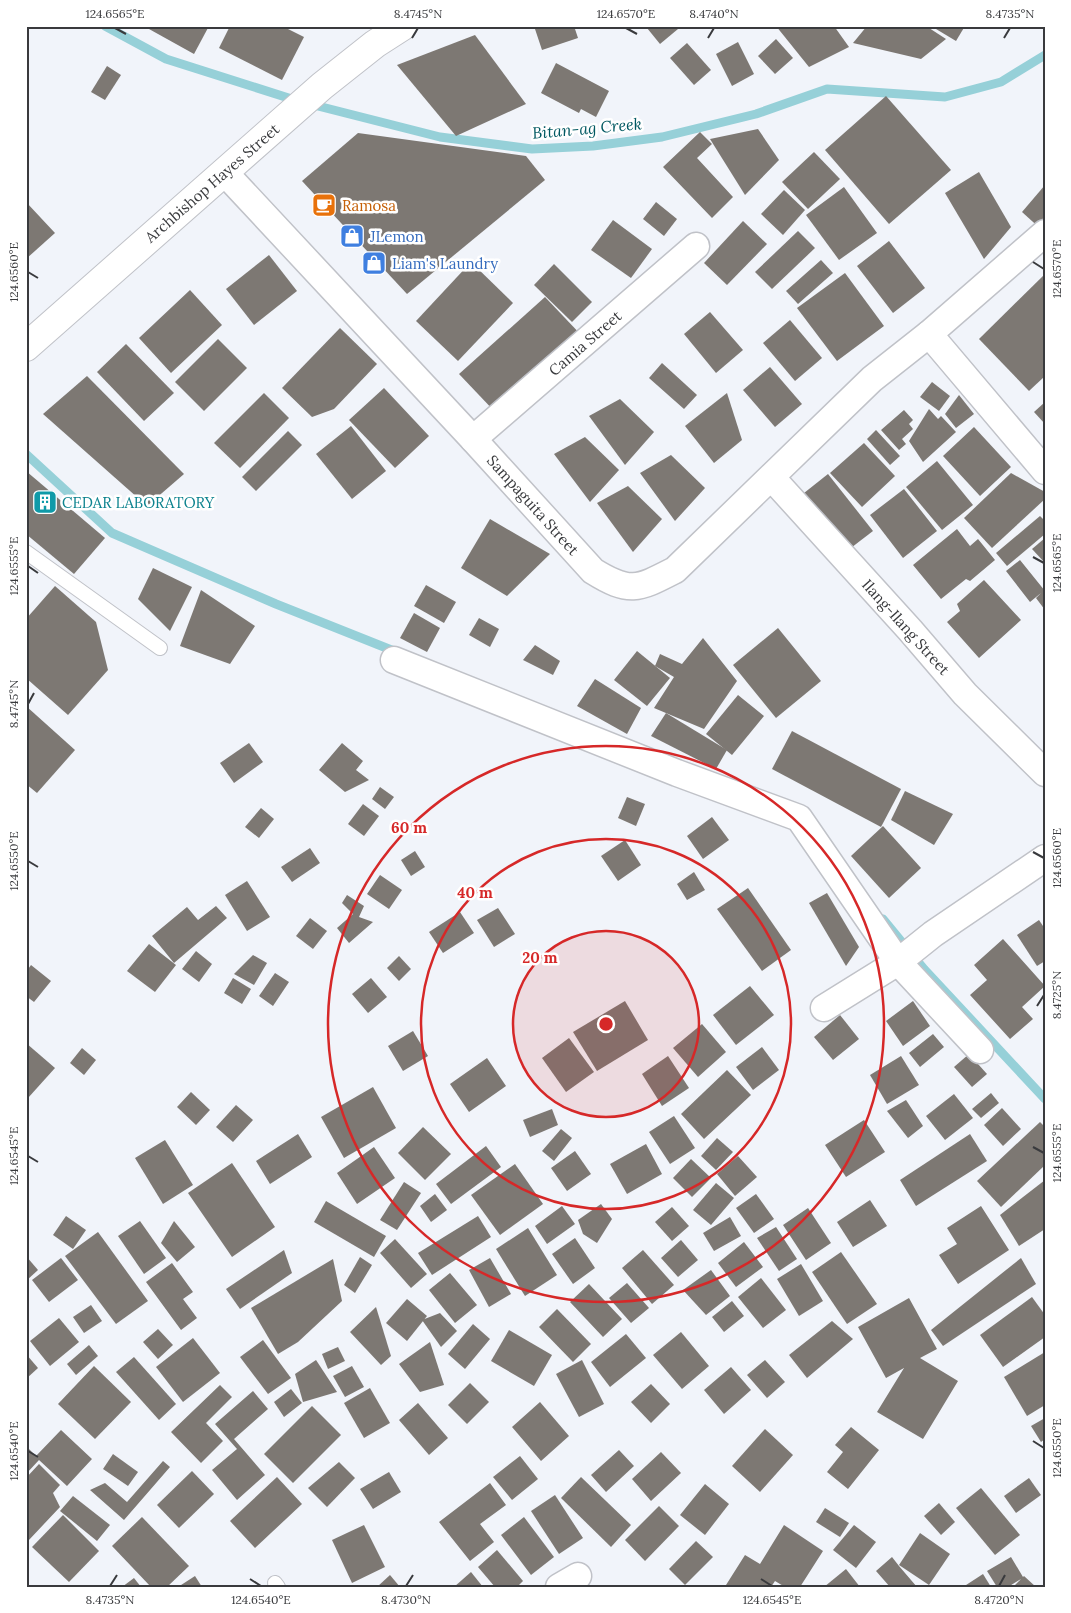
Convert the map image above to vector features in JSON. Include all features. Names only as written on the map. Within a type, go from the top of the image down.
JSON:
[{"type":"street","name":"Archbishop Hayes Street","points":[[26,347],[322,86],[374,44],[402,26]]},
{"type":"street","name":"Sampaguita Street","points":[[224,172],[473,439],[593,572],[612,583],[627,588],[650,583],[675,570],[872,379],[929,334],[1045,234]]},
{"type":"street","name":"Camia Street","points":[[473,439],[696,246]]},
{"type":"street","points":[[929,334],[1045,471]]},
{"type":"street","name":"Ilang-Ilang Street","points":[[772,478],[910,630],[965,694],[1045,773]]},
{"type":"street","points":[[394,660],[677,773],[799,818],[900,960],[980,1050]]},
{"type":"street","points":[[824,1008],[900,960],[933,934],[1045,858]]},
{"type":"lane","points":[[26,552],[160,648]]},
{"type":"building","points":[[150,26],[209,26],[194,54],[149,29]]},
{"type":"building","points":[[230,26],[282,26],[304,37],[282,80],[219,48]]},
{"type":"building","points":[[534,26],[574,26],[578,38],[542,50]]},
{"type":"building","points":[[649,26],[675,26],[678,29],[660,44],[647,28]]},
{"type":"building","points":[[776,26],[834,26],[849,47],[809,67]]},
{"type":"building","points":[[867,26],[926,26],[946,39],[921,59],[853,43]]},
{"type":"building","points":[[931,26],[965,26],[956,41]]},
{"type":"building","points":[[475,35],[526,104],[456,136],[397,65]]},
{"type":"building","points":[[776,39],[793,58],[775,74],[758,56]]},
{"type":"building","points":[[738,42],[754,74],[732,86],[716,54]]},
{"type":"building","points":[[687,43],[711,70],[694,85],[670,58]]},
{"type":"building","points":[[556,63],[609,91],[596,117],[581,109],[579,113],[541,93]]},
{"type":"building","points":[[107,66],[121,75],[105,100],[91,92]]},
{"type":"building","points":[[886,96],[951,170],[889,224],[825,150]]},
{"type":"building","points":[[758,129],[779,160],[745,195],[710,139]]},
{"type":"building","points":[[700,132],[712,144],[697,158],[733,197],[712,218],[663,167]]},
{"type":"building","points":[[358,133],[526,156],[545,180],[407,294],[302,181]]},
{"type":"building","points":[[814,152],[840,179],[808,209],[782,182]]},
{"type":"building","points":[[979,172],[1011,227],[984,259],[945,193]]},
{"type":"building","points":[[1045,185],[1045,229],[1043,231],[1022,212]]},
{"type":"building","points":[[844,187],[877,233],[839,260],[806,215]]},
{"type":"building","points":[[784,190],[805,210],[783,235],[761,214]]},
{"type":"building","points":[[26,202],[55,233],[26,259]]},
{"type":"building","points":[[656,202],[677,219],[664,236],[643,219]]},
{"type":"building","points":[[613,220],[652,249],[631,278],[591,250]]},
{"type":"building","points":[[743,221],[767,244],[727,285],[704,263]]},
{"type":"building","points":[[798,231],[815,248],[772,289],[755,272]]},
{"type":"building","points":[[889,241],[925,288],[893,313],[857,266]]},
{"type":"building","points":[[269,255],[297,291],[254,325],[226,289]]},
{"type":"building","points":[[821,260],[833,273],[798,304],[786,291]]},
{"type":"building","points":[[471,262],[513,303],[458,361],[416,321]]},
{"type":"building","points":[[554,264],[592,302],[572,322],[534,285]]},
{"type":"building","points":[[845,273],[884,326],[837,361],[797,308]]},
{"type":"building","points":[[1045,274],[1045,376],[1029,391],[979,339]]},
{"type":"building","points":[[190,290],[222,325],[171,373],[139,338]]},
{"type":"building","points":[[545,297],[584,338],[497,414],[459,374]]},
{"type":"building","points":[[710,312],[743,350],[716,373],[684,334]]},
{"type":"building","points":[[790,320],[822,358],[795,381],[763,343]]},
{"type":"building","points":[[340,328],[377,364],[334,409],[312,417],[282,388]]},
{"type":"building","points":[[218,339],[247,368],[204,411],[175,382]]},
{"type":"building","points":[[126,344],[174,393],[144,421],[97,372]]},
{"type":"building","points":[[662,363],[697,395],[684,409],[649,378]]},
{"type":"building","points":[[770,367],[802,404],[775,427],[743,390]]},
{"type":"building","points":[[87,376],[184,474],[147,506],[43,414]]},
{"type":"building","points":[[932,382],[950,396],[939,411],[920,397]]},
{"type":"building","points":[[384,388],[429,436],[395,468],[349,420]]},
{"type":"building","points":[[264,393],[289,418],[240,468],[214,443]]},
{"type":"building","points":[[727,393],[742,440],[714,463],[685,426]]},
{"type":"building","points":[[959,395],[974,414],[956,428],[945,414]]},
{"type":"building","points":[[620,399],[654,432],[625,465],[589,416]]},
{"type":"building","points":[[1045,402],[1045,424],[1034,412]]},
{"type":"building","points":[[929,409],[938,419],[941,416],[956,432],[923,462],[909,441]]},
{"type":"building","points":[[904,410],[913,420],[909,424],[913,429],[902,439],[906,444],[899,450],[881,430]]},
{"type":"building","points":[[351,426],[386,471],[352,499],[316,454]]},
{"type":"building","points":[[974,427],[1011,467],[980,496],[943,456]]},
{"type":"building","points":[[876,430],[900,456],[890,465],[867,439]]},
{"type":"building","points":[[288,431],[302,445],[256,491],[242,477]]},
{"type":"building","points":[[585,437],[619,470],[590,502],[554,454]]},
{"type":"building","points":[[864,443],[895,476],[862,507],[830,473]]},
{"type":"building","points":[[671,455],[705,488],[675,521],[640,473]]},
{"type":"building","points":[[937,461],[973,505],[942,530],[906,487]]},
{"type":"building","name":"CEDAR LABORATORY","points":[[26,471],[105,538],[74,574],[26,534]]},
{"type":"building","points":[[1011,473],[1045,492],[1045,499],[992,548],[964,518]]},
{"type":"building","points":[[828,474],[873,531],[843,554],[799,497]]},
{"type":"building","points":[[628,486],[662,519],[633,552],[597,503]]},
{"type":"building","points":[[904,489],[937,531],[903,558],[870,515]]},
{"type":"building","points":[[1040,516],[1045,521],[1045,534],[1007,566],[996,553]]},
{"type":"building","points":[[490,519],[550,554],[507,596],[461,568]]},
{"type":"building","points":[[957,529],[970,546],[978,539],[995,560],[970,581],[966,579],[941,599],[913,565]]},
{"type":"building","points":[[1045,538],[1045,563],[1032,549]]},
{"type":"building","points":[[1020,560],[1045,591],[1045,610],[1036,598],[1041,593],[1030,602],[1006,571]]},
{"type":"building","points":[[153,568],[192,587],[170,631],[138,599]]},
{"type":"building","points":[[984,580],[1021,620],[979,658],[947,622],[960,611],[957,604]]},
{"type":"building","points":[[426,585],[456,602],[444,623],[414,606]]},
{"type":"building","points":[[55,586],[96,622],[108,670],[68,715],[26,678],[26,619]]},
{"type":"building","points":[[201,590],[255,626],[230,664],[180,646]]},
{"type":"building","points":[[414,613],[440,628],[427,652],[400,638]]},
{"type":"building","points":[[479,618],[499,629],[490,647],[469,635]]},
{"type":"building","points":[[778,628],[821,681],[776,718],[733,665]]},
{"type":"building","points":[[703,638],[737,681],[704,729],[654,708],[674,677],[655,666],[660,654],[682,664]]},
{"type":"building","points":[[535,645],[560,661],[553,675],[523,660]]},
{"type":"building","points":[[637,651],[670,678],[647,706],[614,680]]},
{"type":"building","points":[[595,679],[641,708],[627,734],[577,706]]},
{"type":"building","points":[[738,695],[764,716],[732,755],[706,734]]},
{"type":"building","points":[[26,706],[75,750],[37,793],[26,784]]},
{"type":"building","points":[[666,713],[727,750],[716,769],[651,736]]},
{"type":"building","points":[[792,731],[901,789],[881,827],[772,769]]},
{"type":"building","points":[[249,743],[263,762],[234,783],[220,763]]},
{"type":"building","points":[[342,743],[363,761],[356,770],[369,780],[345,792],[319,770]]},
{"type":"building","points":[[380,787],[394,797],[385,809],[372,799]]},
{"type":"building","points":[[905,791],[953,814],[934,845],[891,820]]},
{"type":"building","points":[[627,797],[645,804],[636,826],[618,818]]},
{"type":"building","points":[[363,804],[379,816],[364,836],[348,824]]},
{"type":"building","points":[[261,808],[274,819],[259,838],[245,827]]},
{"type":"building","points":[[712,817],[729,840],[703,859],[687,836]]},
{"type":"building","points":[[883,826],[921,868],[889,898],[851,856]]},
{"type":"building","points":[[625,840],[641,865],[618,881],[601,856]]},
{"type":"building","points":[[310,848],[320,863],[292,882],[281,867]]},
{"type":"building","points":[[415,851],[425,867],[411,876],[401,860]]},
{"type":"building","points":[[694,872],[705,890],[687,900],[677,884]]},
{"type":"building","points":[[380,875],[402,890],[389,909],[367,894]]},
{"type":"building","points":[[247,881],[270,917],[247,931],[225,895]]},
{"type":"building","points":[[748,888],[791,950],[762,971],[717,909]]},
{"type":"building","points":[[827,893],[859,947],[846,966],[809,903]]},
{"type":"building","points":[[347,895],[364,906],[359,917],[373,922],[349,943],[337,928],[353,914],[342,903]]},
{"type":"building","points":[[216,906],[227,918],[174,963],[152,936],[187,907],[198,920]]},
{"type":"building","points":[[498,908],[515,934],[494,947],[477,920]]},
{"type":"building","points":[[460,912],[474,933],[443,953],[429,932]]},
{"type":"building","points":[[310,918],[327,931],[313,949],[296,936]]},
{"type":"building","points":[[1039,920],[1045,929],[1045,961],[1037,966],[1017,935]]},
{"type":"building","points":[[1003,939],[1045,986],[1022,1007],[1033,1019],[1010,1039],[970,995],[987,980],[974,965]]},
{"type":"building","points":[[149,944],[176,965],[155,992],[127,971]]},
{"type":"building","points":[[196,951],[212,964],[199,982],[182,969]]},
{"type":"building","points":[[253,955],[267,963],[254,985],[234,974]]},
{"type":"building","points":[[399,956],[411,969],[399,981],[387,968]]},
{"type":"building","points":[[31,965],[51,981],[34,1002],[26,996],[26,972]]},
{"type":"building","points":[[275,973],[289,982],[273,1006],[259,996]]},
{"type":"building","points":[[233,978],[251,989],[242,1004],[224,993]]},
{"type":"building","points":[[371,978],[387,997],[368,1013],[352,994]]},
{"type":"building","points":[[750,986],[774,1015],[736,1045],[713,1015]]},
{"type":"building","points":[[625,1001],[648,1040],[597,1071],[573,1032]]},
{"type":"building","points":[[913,1001],[930,1026],[903,1046],[886,1021]]},
{"type":"building","points":[[840,1015],[859,1039],[833,1060],[814,1037]]},
{"type":"building","points":[[702,1024],[726,1052],[698,1077],[673,1048]]},
{"type":"building","points":[[413,1031],[428,1056],[403,1071],[388,1046]]},
{"type":"building","points":[[933,1034],[944,1047],[920,1067],[909,1053]]},
{"type":"building","points":[[569,1038],[594,1072],[566,1092],[542,1058]]},
{"type":"building","points":[[26,1043],[55,1068],[28,1098],[26,1096]]},
{"type":"building","points":[[762,1047],[779,1070],[753,1090],[736,1067]]},
{"type":"building","points":[[82,1048],[96,1060],[84,1075],[70,1063]]},
{"type":"building","points":[[969,1054],[987,1074],[972,1087],[954,1067]]},
{"type":"building","points":[[668,1056],[689,1088],[662,1106],[642,1074]]},
{"type":"building","points":[[901,1056],[919,1085],[887,1104],[870,1075]]},
{"type":"building","points":[[487,1058],[506,1086],[469,1112],[450,1084]]},
{"type":"building","points":[[727,1070],[751,1095],[704,1139],[681,1114]]},
{"type":"building","points":[[373,1087],[396,1128],[344,1158],[321,1117]]},
{"type":"building","points":[[191,1092],[210,1110],[196,1125],[177,1107]]},
{"type":"building","points":[[991,1093],[999,1103],[981,1118],[972,1109]]},
{"type":"building","points":[[954,1094],[973,1118],[945,1140],[926,1116]]},
{"type":"building","points":[[906,1100],[923,1126],[908,1138],[887,1111]]},
{"type":"building","points":[[236,1105],[253,1120],[233,1142],[216,1127]]},
{"type":"building","points":[[1002,1108],[1021,1129],[1003,1146],[984,1125]]},
{"type":"building","points":[[552,1109],[558,1125],[530,1137],[523,1120]]},
{"type":"building","points":[[674,1116],[695,1148],[670,1164],[649,1132]]},
{"type":"building","points":[[864,1120],[885,1152],[846,1177],[825,1145]]},
{"type":"building","points":[[1040,1122],[1045,1127],[1045,1165],[1001,1207],[977,1181]]},
{"type":"building","points":[[423,1127],[451,1154],[425,1180],[398,1153]]},
{"type":"building","points":[[561,1129],[572,1138],[554,1161],[542,1151]]},
{"type":"building","points":[[298,1134],[312,1157],[270,1184],[256,1161]]},
{"type":"building","points":[[970,1134],[987,1161],[916,1206],[900,1180]]},
{"type":"building","points":[[717,1138],[733,1152],[716,1170],[701,1156]]},
{"type":"building","points":[[165,1140],[193,1185],[163,1204],[135,1158]]},
{"type":"building","points":[[646,1144],[662,1174],[627,1194],[610,1164]]},
{"type":"building","points":[[486,1146],[501,1167],[451,1204],[436,1184]]},
{"type":"building","points":[[374,1147],[395,1178],[357,1204],[337,1173]]},
{"type":"building","points":[[575,1151],[591,1174],[567,1191],[551,1168]]},
{"type":"building","points":[[738,1156],[757,1177],[735,1196],[717,1174]]},
{"type":"building","points":[[691,1159],[711,1178],[692,1197],[673,1178]]},
{"type":"building","points":[[232,1163],[275,1227],[232,1257],[188,1193]]},
{"type":"building","points":[[515,1164],[543,1204],[500,1235],[471,1195]]},
{"type":"building","points":[[1045,1180],[1045,1229],[1019,1246],[1000,1215]]},
{"type":"building","points":[[404,1182],[421,1193],[397,1230],[380,1220]]},
{"type":"building","points":[[716,1183],[734,1198],[711,1225],[693,1210]]},
{"type":"building","points":[[435,1194],[447,1210],[431,1222],[420,1206]]},
{"type":"building","points":[[756,1194],[774,1219],[754,1233],[736,1208]]},
{"type":"building","points":[[870,1200],[887,1226],[853,1247],[837,1222]]},
{"type":"building","points":[[326,1201],[386,1236],[374,1257],[314,1222]]},
{"type":"building","points":[[601,1204],[612,1219],[597,1243],[583,1234],[578,1220]]},
{"type":"building","points":[[562,1206],[575,1224],[547,1244],[535,1226]]},
{"type":"building","points":[[981,1206],[1009,1250],[958,1284],[939,1255],[957,1244],[947,1228]]},
{"type":"building","points":[[672,1207],[689,1226],[672,1241],[655,1222]]},
{"type":"building","points":[[808,1208],[831,1243],[806,1260],[783,1225]]},
{"type":"building","points":[[66,1216],[86,1230],[73,1249],[53,1235]]},
{"type":"building","points":[[478,1216],[491,1237],[432,1275],[418,1253]]},
{"type":"building","points":[[730,1217],[741,1236],[714,1251],[703,1233]]},
{"type":"building","points":[[140,1221],[166,1258],[144,1274],[118,1236]]},
{"type":"building","points":[[174,1221],[195,1247],[177,1262],[161,1243]]},
{"type":"building","points":[[776,1227],[797,1259],[779,1271],[757,1238]]},
{"type":"building","points":[[528,1228],[557,1275],[525,1296],[496,1249]]},
{"type":"building","points":[[98,1232],[148,1301],[116,1324],[65,1256]]},
{"type":"building","points":[[575,1238],[595,1268],[573,1284],[552,1254]]},
{"type":"building","points":[[395,1239],[427,1274],[411,1288],[380,1253]]},
{"type":"building","points":[[681,1240],[698,1260],[678,1277],[661,1258]]},
{"type":"building","points":[[744,1242],[763,1267],[736,1287],[718,1263]]},
{"type":"building","points":[[284,1250],[292,1273],[240,1309],[226,1289]]},
{"type":"building","points":[[643,1250],[674,1285],[652,1304],[622,1268]]},
{"type":"building","points":[[841,1252],[877,1304],[847,1324],[812,1272]]},
{"type":"building","points":[[26,1256],[38,1270],[26,1281]]},
{"type":"building","points":[[360,1257],[372,1265],[355,1293],[344,1285]]},
{"type":"building","points":[[61,1258],[78,1280],[49,1302],[32,1280]]},
{"type":"building","points":[[490,1258],[511,1294],[489,1307],[469,1270]]},
{"type":"building","points":[[1021,1258],[1036,1284],[943,1346],[931,1330]]},
{"type":"building","points":[[333,1259],[342,1301],[298,1342],[278,1354],[251,1308]]},
{"type":"building","points":[[172,1263],[193,1292],[183,1299],[197,1318],[181,1330],[146,1282]]},
{"type":"building","points":[[801,1264],[823,1301],[799,1316],[777,1279]]},
{"type":"building","points":[[711,1270],[730,1296],[706,1315],[683,1290]]},
{"type":"building","points":[[450,1273],[477,1305],[455,1323],[429,1290]]},
{"type":"building","points":[[761,1278],[786,1310],[763,1328],[738,1297]]},
{"type":"building","points":[[627,1283],[649,1308],[631,1323],[609,1298]]},
{"type":"building","points":[[589,1284],[622,1319],[603,1337],[570,1302]]},
{"type":"building","points":[[1032,1297],[1045,1315],[1045,1337],[1003,1367],[980,1335]]},
{"type":"building","points":[[909,1298],[937,1349],[920,1358],[958,1381],[923,1439],[877,1412],[904,1368],[886,1378],[858,1327]]},
{"type":"building","points":[[407,1299],[427,1316],[407,1341],[386,1323]]},
{"type":"building","points":[[732,1301],[744,1316],[724,1332],[712,1317]]},
{"type":"building","points":[[91,1305],[102,1321],[84,1333],[73,1317]]},
{"type":"building","points":[[376,1307],[391,1356],[381,1365],[350,1332]]},
{"type":"building","points":[[557,1309],[591,1344],[573,1362],[539,1327]]},
{"type":"building","points":[[440,1313],[457,1331],[441,1347],[422,1320]]},
{"type":"building","points":[[59,1318],[79,1342],[50,1366],[30,1341]]},
{"type":"building","points":[[832,1321],[853,1339],[807,1378],[789,1355]]},
{"type":"building","points":[[473,1324],[490,1339],[465,1369],[448,1354]]},
{"type":"building","points":[[158,1329],[173,1345],[158,1359],[143,1342]]},
{"type":"building","points":[[509,1330],[552,1355],[534,1386],[491,1361]]},
{"type":"building","points":[[681,1332],[709,1366],[682,1389],[653,1355]]},
{"type":"building","points":[[626,1334],[646,1358],[610,1387],[591,1362]]},
{"type":"building","points":[[193,1338],[220,1373],[183,1402],[156,1367]]},
{"type":"building","points":[[263,1340],[291,1378],[268,1394],[240,1357]]},
{"type":"building","points":[[430,1342],[444,1385],[420,1392],[399,1364]]},
{"type":"building","points":[[89,1345],[98,1356],[76,1375],[67,1364]]},
{"type":"building","points":[[338,1347],[345,1361],[328,1369],[322,1354]]},
{"type":"building","points":[[1045,1352],[1045,1405],[1027,1416],[1004,1377]]},
{"type":"building","points":[[26,1354],[38,1368],[26,1379]]},
{"type":"building","points":[[134,1357],[176,1404],[159,1420],[116,1372]]},
{"type":"building","points":[[316,1360],[337,1392],[303,1402],[295,1374]]},
{"type":"building","points":[[582,1360],[604,1404],[579,1417],[556,1374]]},
{"type":"building","points":[[765,1360],[785,1382],[767,1398],[747,1375]]},
{"type":"building","points":[[94,1366],[131,1402],[95,1439],[58,1404]]},
{"type":"building","points":[[352,1366],[364,1387],[345,1397],[333,1376]]},
{"type":"building","points":[[731,1367],[751,1390],[724,1414],[704,1390]]},
{"type":"building","points":[[470,1383],[489,1402],[467,1424],[448,1405]]},
{"type":"building","points":[[651,1384],[670,1404],[651,1423],[631,1402]]},
{"type":"building","points":[[220,1385],[232,1397],[206,1423],[223,1441],[201,1463],[171,1432]]},
{"type":"building","points":[[370,1388],[390,1423],[364,1438],[344,1403]]},
{"type":"building","points":[[291,1389],[302,1403],[284,1417],[274,1402]]},
{"type":"building","points":[[253,1391],[268,1409],[234,1439],[265,1475],[237,1500],[212,1470],[237,1449],[215,1424]]},
{"type":"building","points":[[540,1402],[569,1436],[541,1461],[512,1427]]},
{"type":"building","points":[[418,1403],[448,1438],[429,1455],[399,1420]]},
{"type":"building","points":[[312,1406],[341,1435],[293,1483],[264,1454]]},
{"type":"building","points":[[1045,1418],[1045,1439],[1041,1442],[1031,1426]]},
{"type":"building","points":[[851,1427],[879,1450],[848,1489],[827,1472],[843,1452],[835,1445]]},
{"type":"building","points":[[765,1429],[793,1455],[760,1492],[732,1466]]},
{"type":"building","points":[[61,1430],[92,1459],[67,1486],[39,1460],[26,1474],[26,1446],[36,1456]]},
{"type":"building","points":[[619,1450],[634,1466],[606,1492],[591,1475]]},
{"type":"building","points":[[661,1452],[681,1473],[651,1501],[632,1479]]},
{"type":"building","points":[[113,1454],[138,1472],[128,1486],[103,1469]]},
{"type":"building","points":[[520,1456],[538,1479],[512,1500],[493,1477]]},
{"type":"building","points":[[163,1461],[170,1467],[124,1520],[90,1490],[105,1483],[127,1502]]},
{"type":"building","points":[[339,1462],[355,1478],[327,1507],[308,1488]]},
{"type":"building","points":[[39,1464],[60,1485],[53,1493],[60,1507],[28,1541],[26,1478]]},
{"type":"building","points":[[192,1471],[214,1494],[179,1528],[157,1505]]},
{"type":"building","points":[[389,1472],[401,1492],[373,1509],[360,1489]]},
{"type":"building","points":[[277,1477],[302,1504],[255,1548],[230,1521]]},
{"type":"building","points":[[581,1477],[631,1525],[611,1547],[561,1498]]},
{"type":"building","points":[[1029,1478],[1041,1495],[1016,1513],[1004,1496]]},
{"type":"building","points":[[490,1483],[506,1505],[480,1524],[494,1542],[470,1561],[439,1522]]},
{"type":"building","points":[[705,1484],[729,1504],[705,1535],[680,1515]]},
{"type":"building","points":[[981,1488],[1020,1535],[995,1555],[956,1508]]},
{"type":"building","points":[[555,1495],[583,1538],[559,1554],[531,1511]]},
{"type":"building","points":[[73,1496],[110,1525],[97,1541],[60,1511]]},
{"type":"building","points":[[939,1503],[955,1522],[941,1535],[924,1516]]},
{"type":"building","points":[[659,1506],[679,1526],[645,1561],[625,1540]]},
{"type":"building","points":[[825,1508],[849,1523],[840,1537],[816,1522]]},
{"type":"building","points":[[63,1515],[99,1551],[69,1582],[32,1547]]},
{"type":"building","points":[[142,1517],[189,1566],[167,1587],[151,1587],[112,1546]]},
{"type":"building","points":[[524,1517],[554,1557],[531,1575],[501,1535]]},
{"type":"building","points":[[364,1525],[385,1567],[352,1583],[332,1540]]},
{"type":"building","points":[[784,1525],[823,1551],[800,1587],[785,1587],[775,1581],[771,1587],[730,1587],[726,1585],[745,1555],[760,1564]]},
{"type":"building","points":[[854,1525],[876,1542],[856,1568],[833,1550]]},
{"type":"building","points":[[920,1533],[950,1554],[929,1585],[899,1565]]},
{"type":"building","points":[[696,1541],[713,1557],[685,1585],[669,1569]]},
{"type":"building","points":[[497,1550],[523,1581],[517,1587],[495,1587],[478,1567]]},
{"type":"building","points":[[892,1557],[917,1587],[890,1587],[876,1571]]},
{"type":"building","points":[[1011,1557],[1023,1577],[1036,1587],[1013,1587],[1021,1579],[1008,1587],[997,1587],[987,1571]]},
{"type":"building","points":[[846,1569],[860,1587],[824,1587]]},
{"type":"building","points":[[471,1572],[483,1587],[454,1587]]},
{"type":"building","points":[[983,1574],[991,1587],[963,1587]]},
{"type":"building","points":[[390,1575],[400,1587],[377,1587]]},
{"type":"building","points":[[195,1576],[202,1587],[178,1587]]},
{"type":"building","points":[[134,1578],[141,1587],[122,1587]]},
{"type":"waterway","name":"Bitan-ag Creek","points":[[105,26],[166,59],[298,101]]},
{"type":"waterway","name":"Bitan-ag Creek","points":[[310,104],[440,137],[532,149],[593,146],[662,137],[756,114],[827,89],[945,97],[1001,82],[1045,55]]},
{"type":"waterway","points":[[26,454],[112,533],[276,604],[399,653]]},
{"type":"waterway","points":[[883,919],[924,969],[1045,1099]]},
{"type":"place","name":"Ramosa","points":[[324,205]]},
{"type":"place","name":"JLemon","points":[[352,236]]},
{"type":"place","name":"Liam's Laundry","points":[[374,263]]},
{"type":"place","name":"CEDAR LABORATORY","points":[[45,502]]}]
